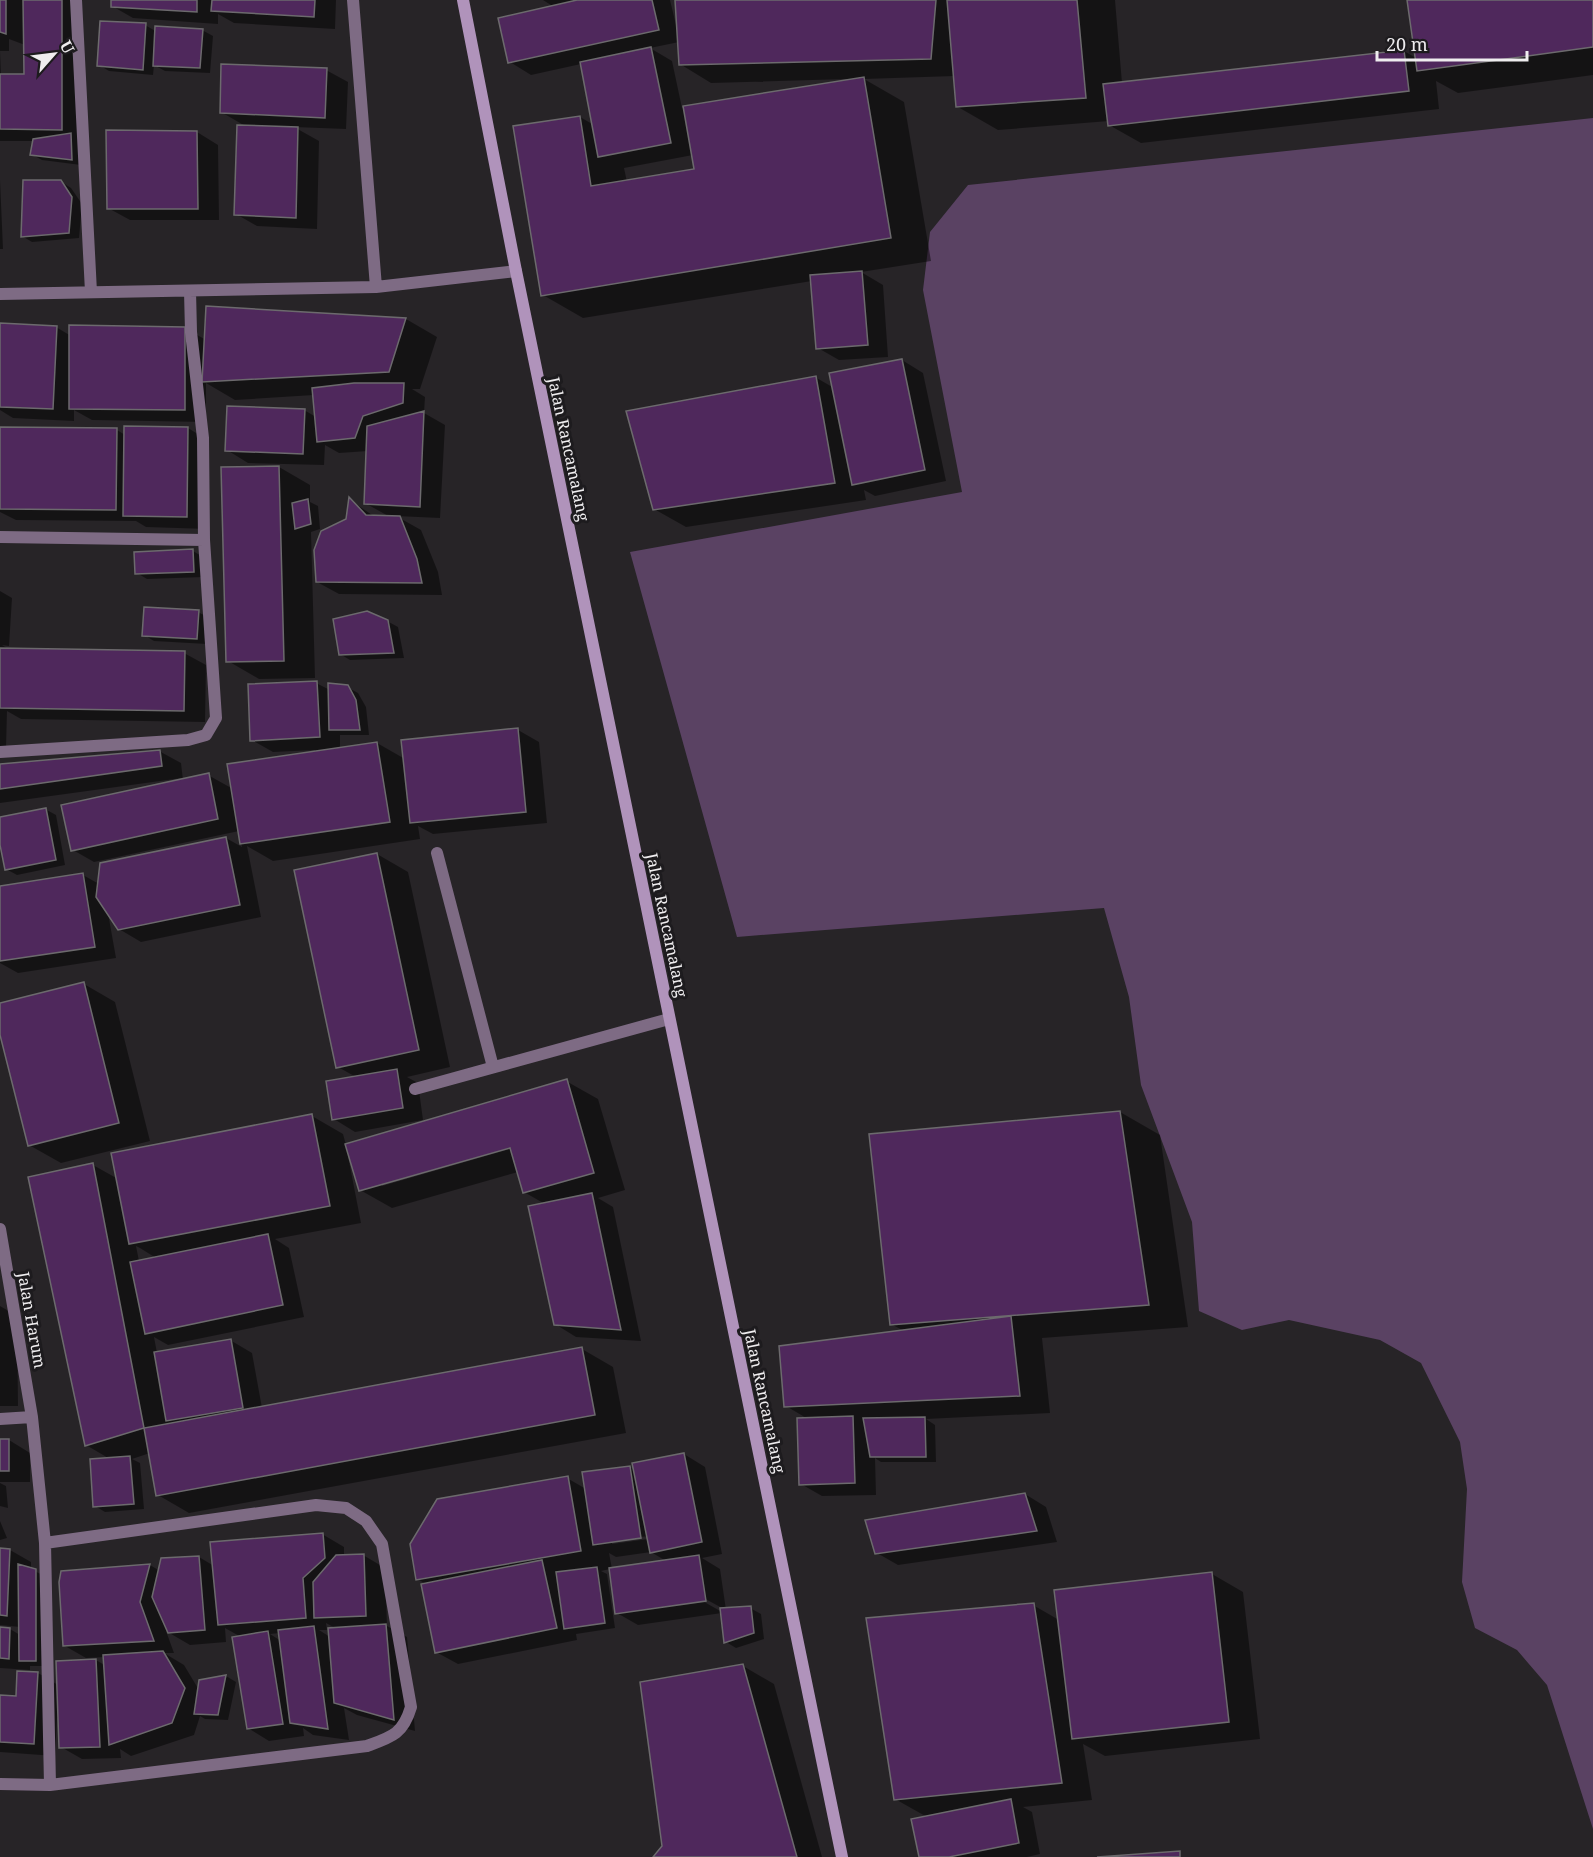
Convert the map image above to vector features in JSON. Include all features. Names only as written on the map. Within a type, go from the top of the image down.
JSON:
[{"type":"street","points":[[76,0],[92,292]]},
{"type":"street","points":[[353,0],[376,287]]},
{"type":"street","name":"Jalan Rancamalang","points":[[463,0],[516,271],[842,1857]]},
{"type":"street","points":[[0,294],[376,287],[516,271]]},
{"type":"street","points":[[0,752],[188,740],[206,735],[216,718],[204,540],[202,438],[191,332],[190,291]]},
{"type":"street","points":[[0,537],[204,540]]},
{"type":"street","points":[[437,853],[493,1067]]},
{"type":"street","points":[[415,1089],[669,1019]]},
{"type":"street","name":"Jalan Harum","points":[[0,1229],[32,1417],[45,1543],[50,1785]]},
{"type":"street","points":[[0,1419],[32,1417]]},
{"type":"street","points":[[0,1784],[50,1785],[367,1746],[389,1737],[406,1724],[411,1707],[382,1544],[366,1521],[346,1508],[316,1505],[45,1543]]},
{"type":"shaded area","points":[[1593,118],[1593,1829],[1547,1685],[1517,1650],[1475,1628],[1462,1582],[1467,1489],[1460,1442],[1421,1363],[1380,1340],[1289,1320],[1242,1330],[1199,1311],[1192,1222],[1141,1085],[1129,997],[1104,908],[737,937],[630,552],[962,492],[923,290],[930,232],[968,185]]},
{"type":"building","points":[[0,0],[6,0],[6,34],[0,32]]},
{"type":"building","points":[[23,0],[62,0],[62,130],[0,129],[0,74],[24,74]]},
{"type":"building","points":[[111,0],[197,0],[197,12],[111,7]]},
{"type":"building","points":[[212,0],[315,0],[314,17],[211,11]]},
{"type":"building","points":[[577,0],[652,0],[659,30],[508,63],[498,18]]},
{"type":"building","points":[[675,0],[936,0],[931,59],[679,65]]},
{"type":"building","points":[[947,0],[1077,0],[1086,98],[956,107]]},
{"type":"building","points":[[1407,0],[1593,0],[1593,47],[1417,71]]},
{"type":"building","points":[[100,21],[146,23],[143,70],[97,66]]},
{"type":"building","points":[[155,26],[203,29],[200,68],[153,66]]},
{"type":"building","points":[[651,47],[671,143],[598,157],[580,62]]},
{"type":"building","points":[[1404,50],[1409,91],[1108,126],[1103,84]]},
{"type":"building","points":[[221,64],[327,68],[325,118],[220,113]]},
{"type":"building","points":[[864,77],[891,238],[541,296],[513,126],[580,116],[591,186],[694,169],[683,106]]},
{"type":"building","points":[[237,125],[298,127],[296,218],[234,215]]},
{"type":"building","points":[[106,130],[197,131],[198,209],[107,209]]},
{"type":"building","points":[[71,133],[72,160],[30,155],[33,139]]},
{"type":"building","points":[[23,180],[61,180],[72,197],[69,233],[21,237]]},
{"type":"building","points":[[862,271],[868,345],[816,349],[810,275]]},
{"type":"building","points":[[206,306],[406,318],[389,372],[202,382]]},
{"type":"building","points":[[0,323],[57,326],[53,409],[0,407]]},
{"type":"building","points":[[69,325],[185,327],[185,410],[69,409]]},
{"type":"building","points":[[902,359],[925,470],[852,485],[829,373]]},
{"type":"building","points":[[816,376],[835,483],[653,510],[626,411]]},
{"type":"building","points":[[354,383],[404,383],[403,403],[363,416],[355,438],[317,442],[312,388]]},
{"type":"building","points":[[227,406],[305,409],[303,454],[225,451]]},
{"type":"building","points":[[424,411],[420,507],[364,504],[367,426]]},
{"type":"building","points":[[124,426],[188,427],[187,517],[123,516]]},
{"type":"building","points":[[0,427],[117,428],[116,510],[0,509]]},
{"type":"building","points":[[279,466],[284,661],[226,662],[221,467]]},
{"type":"building","points":[[349,497],[366,515],[400,516],[417,559],[422,583],[316,582],[314,550],[321,531],[346,519]]},
{"type":"building","points":[[308,499],[311,524],[295,529],[292,503]]},
{"type":"building","points":[[193,549],[194,572],[135,574],[134,552]]},
{"type":"building","points":[[144,607],[199,610],[197,639],[142,636]]},
{"type":"building","points":[[367,611],[388,620],[394,653],[339,655],[333,619]]},
{"type":"building","points":[[0,648],[185,651],[184,711],[0,708]]},
{"type":"building","points":[[317,681],[320,737],[250,741],[248,684]]},
{"type":"building","points":[[328,683],[348,685],[356,700],[360,730],[329,730]]},
{"type":"building","points":[[518,728],[526,812],[410,823],[401,740]]},
{"type":"building","points":[[377,742],[390,822],[240,844],[227,764]]},
{"type":"building","points":[[160,750],[162,766],[0,789],[0,764]]},
{"type":"building","points":[[209,773],[218,819],[71,851],[61,805]]},
{"type":"building","points":[[46,808],[56,860],[5,870],[0,845],[0,817]]},
{"type":"building","points":[[226,837],[240,905],[118,930],[96,897],[100,863]]},
{"type":"building","points":[[377,853],[419,1050],[336,1068],[294,870]]},
{"type":"building","points":[[83,873],[95,947],[0,961],[0,886]]},
{"type":"building","points":[[84,982],[119,1123],[28,1146],[0,1035],[0,1003]]},
{"type":"building","points":[[397,1069],[403,1108],[332,1120],[326,1081]]},
{"type":"building","points":[[567,1079],[594,1173],[523,1193],[510,1148],[359,1191],[345,1144]]},
{"type":"building","points":[[1120,1111],[1149,1305],[890,1325],[869,1134]]},
{"type":"building","points":[[312,1114],[330,1206],[129,1244],[111,1153]]},
{"type":"building","points":[[93,1163],[144,1428],[85,1446],[28,1177]]},
{"type":"building","points":[[592,1193],[621,1330],[554,1325],[528,1206]]},
{"type":"building","points":[[268,1234],[283,1305],[145,1334],[130,1262]]},
{"type":"building","points":[[1011,1316],[1020,1396],[784,1407],[779,1346]]},
{"type":"building","points":[[231,1339],[243,1408],[166,1421],[154,1352]]},
{"type":"building","points":[[582,1347],[595,1415],[156,1496],[144,1428]]},
{"type":"building","points":[[853,1416],[855,1483],[799,1485],[797,1418]]},
{"type":"building","points":[[925,1417],[926,1457],[870,1457],[863,1418]]},
{"type":"building","points":[[0,1439],[9,1439],[9,1471],[0,1471]]},
{"type":"building","points":[[684,1453],[702,1542],[650,1553],[632,1463]]},
{"type":"building","points":[[130,1456],[134,1504],[93,1507],[90,1459]]},
{"type":"building","points":[[630,1466],[641,1538],[593,1545],[582,1472]]},
{"type":"building","points":[[568,1476],[581,1551],[416,1580],[410,1544],[437,1499]]},
{"type":"building","points":[[1025,1493],[1037,1531],[875,1554],[865,1520]]},
{"type":"building","points":[[323,1533],[325,1558],[303,1578],[306,1618],[218,1625],[210,1542]]},
{"type":"building","points":[[0,1548],[10,1549],[7,1616],[0,1615]]},
{"type":"building","points":[[364,1554],[366,1616],[314,1618],[313,1582],[336,1555]]},
{"type":"building","points":[[699,1555],[706,1601],[615,1614],[609,1568]]},
{"type":"building","points":[[199,1556],[205,1630],[168,1633],[152,1597],[161,1558]]},
{"type":"building","points":[[542,1560],[557,1628],[435,1653],[421,1584]]},
{"type":"building","points":[[18,1564],[36,1569],[36,1661],[19,1661]]},
{"type":"building","points":[[150,1564],[140,1602],[154,1641],[63,1646],[59,1582],[61,1571]]},
{"type":"building","points":[[597,1567],[605,1623],[564,1629],[556,1572]]},
{"type":"building","points":[[1212,1572],[1229,1722],[1072,1739],[1054,1590]]},
{"type":"building","points":[[1034,1603],[1062,1783],[894,1800],[866,1618]]},
{"type":"building","points":[[751,1606],[754,1633],[724,1643],[720,1608]]},
{"type":"building","points":[[386,1624],[394,1720],[334,1703],[328,1628]]},
{"type":"building","points":[[314,1626],[328,1729],[290,1723],[278,1630]]},
{"type":"building","points":[[0,1627],[10,1628],[9,1659],[0,1658]]},
{"type":"building","points":[[268,1631],[283,1724],[247,1729],[232,1637]]},
{"type":"building","points":[[163,1651],[185,1688],[172,1723],[109,1745],[103,1655]]},
{"type":"building","points":[[96,1659],[100,1747],[59,1748],[56,1661]]},
{"type":"building","points":[[743,1664],[797,1857],[653,1857],[662,1846],[640,1682]]},
{"type":"building","points":[[17,1671],[38,1672],[34,1744],[0,1742],[0,1695],[16,1696]]},
{"type":"building","points":[[226,1675],[218,1715],[194,1714],[199,1680]]},
{"type":"building","points":[[1011,1799],[1019,1843],[949,1857],[919,1857],[911,1819]]},
{"type":"building","points":[[1180,1851],[1180,1857],[1097,1857]]}]
